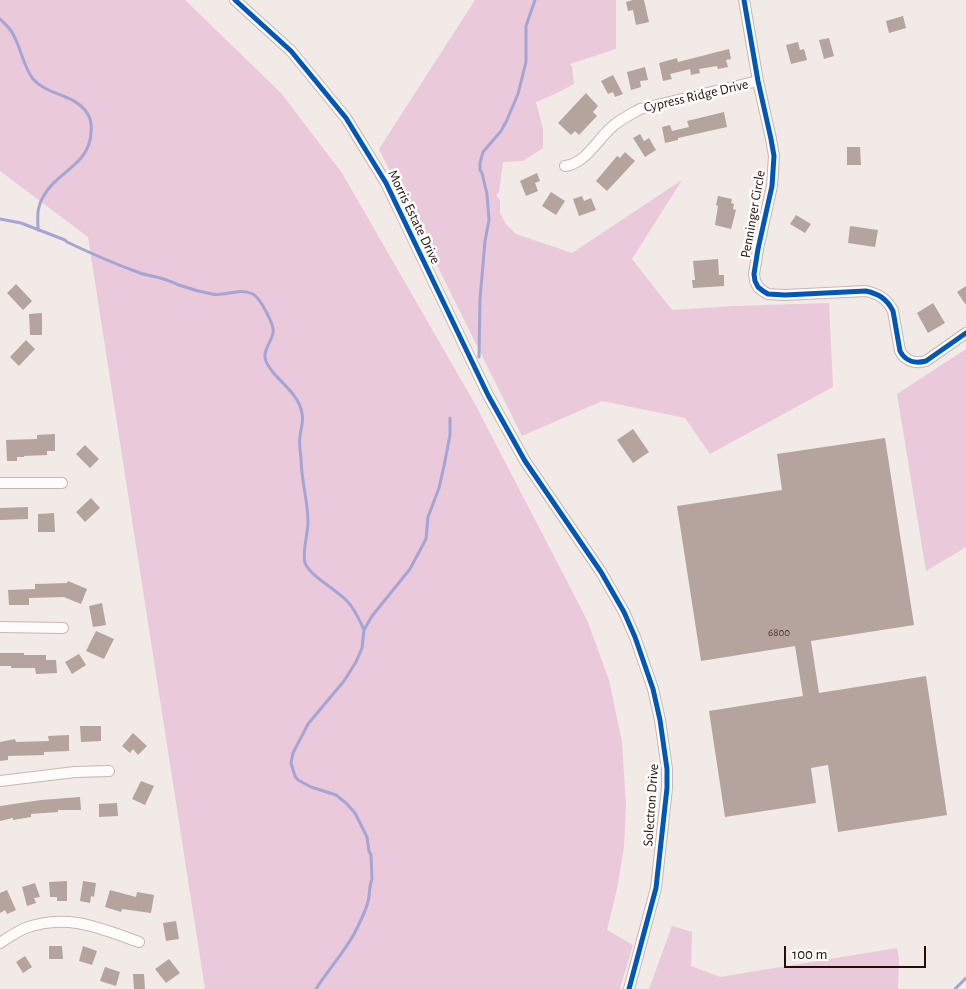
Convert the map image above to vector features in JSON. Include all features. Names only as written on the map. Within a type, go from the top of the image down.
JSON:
[{"type":"street","name":"Morris Estate Drive","points":[[235,0],[291,52],[346,118],[386,184],[488,396]]},
{"type":"street","name":"Penninger Circle","points":[[744,0],[774,163],[772,186],[754,274],[758,287],[768,294],[785,295],[866,291],[875,293],[884,299],[893,311],[900,351],[902,356],[913,362],[926,361],[966,333]]},
{"type":"street","name":"Cypress Ridge Drive","points":[[566,166],[577,163],[613,126],[640,109],[758,81]]},
{"type":"street","name":"Solectron Drive","points":[[488,396],[525,461],[601,572],[624,612],[654,689],[664,747],[666,788],[656,888],[629,989]]},
{"type":"street","points":[[0,483],[62,483]]},
{"type":"street","points":[[0,627],[63,628]]},
{"type":"street","points":[[0,781],[75,772],[109,771]]},
{"type":"street","points":[[0,943],[23,930],[40,924],[62,922],[96,926],[138,942]]},
{"type":"shaded area","points":[[0,0],[185,0],[281,93],[342,173],[475,404],[587,620],[609,680],[622,742],[626,805],[624,847],[617,889],[607,930],[633,945],[620,989],[205,989],[88,237],[0,171]]},
{"type":"shaded area","points":[[475,0],[616,0],[616,49],[570,64],[574,84],[536,102],[543,129],[543,148],[523,161],[503,162],[499,192],[496,195],[500,200],[500,213],[506,224],[516,234],[572,253],[682,180],[632,259],[672,310],[829,303],[833,387],[710,454],[685,418],[602,401],[522,436],[379,149]]},
{"type":"shaded area","points":[[966,349],[966,547],[926,571],[897,394]]},
{"type":"shaded area","points":[[672,926],[692,932],[691,966],[720,977],[897,948],[899,959],[898,989],[649,989]]},
{"type":"building","points":[[644,0],[649,22],[636,25],[633,10],[628,11],[626,2]]},
{"type":"building","points":[[903,16],[906,28],[889,33],[886,21]]},
{"type":"building","points":[[829,38],[834,56],[824,59],[819,40]]},
{"type":"building","points":[[798,42],[800,50],[804,49],[807,60],[791,64],[786,45]]},
{"type":"building","points":[[729,49],[731,59],[726,60],[728,67],[718,69],[717,66],[699,69],[700,73],[691,75],[690,69],[670,74],[672,79],[663,81],[659,63],[677,58],[678,62]]},
{"type":"building","points":[[645,67],[648,80],[640,81],[641,87],[631,90],[627,72]]},
{"type":"building","points":[[613,75],[623,94],[615,97],[613,92],[608,94],[601,81]]},
{"type":"building","points":[[586,93],[598,106],[593,112],[597,116],[579,135],[575,131],[571,135],[558,123]]},
{"type":"building","points":[[724,112],[727,127],[678,138],[678,140],[665,143],[662,127],[670,125],[672,131],[689,127],[687,121]]},
{"type":"building","points":[[640,134],[644,141],[649,138],[656,150],[645,157],[633,138]]},
{"type":"building","points":[[847,147],[860,147],[861,165],[847,165]]},
{"type":"building","points":[[625,152],[635,161],[607,191],[596,181],[617,156],[620,158]]},
{"type":"building","points":[[537,173],[540,181],[535,183],[538,191],[526,196],[520,181]]},
{"type":"building","points":[[551,192],[565,201],[556,215],[542,206]]},
{"type":"building","points":[[582,196],[584,201],[591,198],[596,210],[579,216],[573,199]]},
{"type":"building","points":[[718,196],[732,199],[731,203],[734,204],[733,209],[736,210],[731,229],[715,225]]},
{"type":"building","points":[[796,215],[811,224],[805,233],[790,224]]},
{"type":"building","points":[[850,226],[878,230],[875,247],[848,243]]},
{"type":"building","points":[[718,259],[719,275],[724,275],[724,286],[693,288],[692,280],[695,280],[693,261]]},
{"type":"building","points":[[16,284],[32,301],[23,310],[7,293]]},
{"type":"building","points":[[966,286],[966,305],[957,292]]},
{"type":"building","points":[[933,303],[945,323],[928,333],[917,313]]},
{"type":"building","points":[[42,313],[42,335],[30,335],[29,314]]},
{"type":"building","points":[[26,340],[35,349],[19,366],[10,357]]},
{"type":"building","points":[[633,429],[649,452],[633,463],[617,440]]},
{"type":"building","points":[[55,434],[55,451],[47,451],[47,455],[17,457],[17,461],[7,461],[6,440],[37,439],[37,435]]},
{"type":"building","points":[[885,438],[914,625],[811,641],[819,693],[926,676],[947,815],[838,832],[828,765],[811,768],[816,803],[725,817],[709,711],[803,696],[795,646],[701,661],[677,506],[782,490],[777,454]]},
{"type":"building","points":[[85,445],[99,459],[90,468],[76,454]]},
{"type":"building","points":[[91,498],[100,508],[85,522],[76,512]]},
{"type":"building","points":[[28,507],[28,519],[0,520],[0,508]]},
{"type":"building","points":[[54,513],[55,532],[38,532],[38,514]]},
{"type":"building","points":[[68,581],[87,589],[81,604],[64,597],[29,598],[29,605],[9,605],[8,590],[35,589],[35,584],[67,583]]},
{"type":"building","points":[[102,603],[106,625],[93,627],[89,606]]},
{"type":"building","points":[[96,631],[114,639],[104,659],[86,651]]},
{"type":"building","points":[[0,653],[46,655],[46,660],[56,660],[57,673],[36,674],[35,668],[0,666]]},
{"type":"building","points":[[79,654],[86,665],[72,674],[65,662]]},
{"type":"building","points":[[80,726],[101,726],[101,741],[81,742]]},
{"type":"building","points":[[133,733],[147,746],[138,755],[133,749],[130,753],[122,746]]},
{"type":"building","points":[[69,735],[69,751],[44,752],[44,755],[8,756],[8,760],[0,761],[0,742],[15,739],[16,742],[49,741],[48,736]]},
{"type":"building","points":[[141,781],[154,786],[145,805],[132,799]]},
{"type":"building","points":[[80,797],[81,810],[58,810],[58,812],[31,814],[31,817],[0,821],[0,806]]},
{"type":"building","points":[[117,803],[118,816],[99,817],[99,804]]},
{"type":"building","points":[[67,881],[67,901],[57,901],[57,897],[50,897],[49,882]]},
{"type":"building","points":[[83,881],[96,883],[94,897],[91,896],[90,903],[80,901]]},
{"type":"building","points":[[35,883],[40,897],[34,898],[36,903],[27,906],[22,887]]},
{"type":"building","points":[[7,890],[16,910],[7,914],[5,910],[0,913],[0,893]]},
{"type":"building","points":[[110,890],[136,897],[137,892],[154,895],[151,913],[122,909],[121,912],[105,907]]},
{"type":"building","points":[[176,921],[179,939],[166,941],[163,923]]},
{"type":"building","points":[[49,946],[62,946],[63,959],[49,959]]},
{"type":"building","points":[[83,946],[97,951],[92,965],[79,961]]},
{"type":"building","points":[[25,956],[32,967],[23,973],[16,962]]},
{"type":"building","points":[[169,959],[180,973],[166,983],[155,969]]},
{"type":"building","points":[[105,967],[120,972],[116,986],[100,981]]},
{"type":"building","points":[[133,974],[144,974],[145,989],[134,989]]},
{"type":"waterway","points":[[479,357],[480,299],[485,241],[489,220],[487,194],[480,170],[480,163],[483,152],[501,131],[506,122],[518,94],[526,62],[526,26],[535,0]]},
{"type":"waterway","points":[[0,19],[13,34],[33,79],[45,88],[67,97],[80,105],[87,112],[91,123],[89,143],[85,152],[49,188],[41,201],[38,214],[38,230]]},
{"type":"waterway","points":[[0,219],[21,223],[65,240],[131,270],[191,289],[217,295],[242,291],[256,296],[266,312],[273,329],[265,354],[266,362],[294,395],[302,413],[303,422],[300,447],[308,522],[304,554],[305,563],[312,573],[350,604],[364,630]]},
{"type":"waterway","points":[[316,989],[350,941],[365,910],[372,879],[371,855],[367,837],[355,813],[336,795],[311,787],[298,780],[291,763],[293,753],[308,724],[344,681],[356,662],[362,648],[364,630],[372,616],[410,569],[426,539],[428,517],[439,488],[444,466],[450,435],[450,418]]},
{"type":"waterway","points":[[955,989],[966,978]]},
{"type":"cycle path","points":[[235,0],[291,51],[346,118],[386,183],[488,395],[525,461],[601,572],[624,612],[635,637],[653,689],[660,720],[667,769],[667,788],[656,888],[629,989]]},
{"type":"cycle path","points":[[744,0],[758,81],[774,156],[772,186],[754,274],[758,287],[768,294],[785,295],[866,291],[879,295],[888,303],[893,311],[900,351],[905,357],[914,362],[926,361],[966,333]]}]
